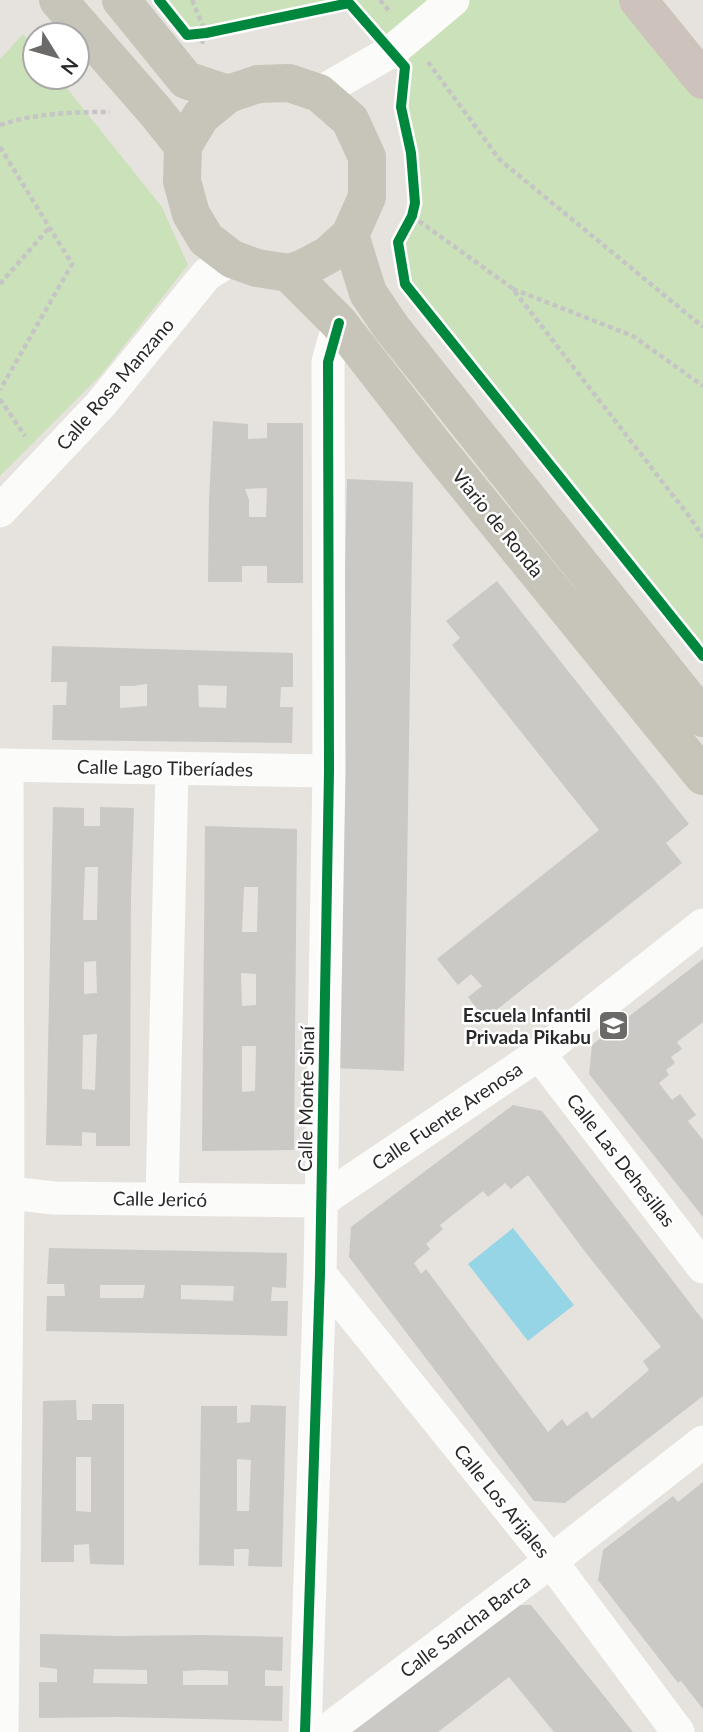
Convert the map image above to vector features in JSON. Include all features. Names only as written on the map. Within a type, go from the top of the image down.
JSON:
[{"type":"highway","points":[[639,0],[703,80]]},
{"type":"main road","points":[[58,0],[156,111],[183,146]]},
{"type":"main road","points":[[121,0],[186,80],[228,94]]},
{"type":"main road","points":[[289,83],[318,93],[349,120],[367,157],[367,197],[350,235],[328,255],[289,273],[257,268],[232,259],[206,239],[191,215],[182,181],[183,146],[201,116],[228,94],[258,84],[289,83]]},
{"type":"main road","name":"Viario de Ronda","points":[[350,235],[368,292],[391,327],[703,718]]},
{"type":"main road","name":"Viario de Ronda","points":[[289,273],[339,323],[703,776]]},
{"type":"street","points":[[318,93],[392,51],[453,0]]},
{"type":"street","name":"Calle Rosa Manzano","points":[[0,511],[101,404],[207,274],[232,259]]},
{"type":"street","name":"Calle Monte Sinaí","points":[[305,1732],[320,1274],[329,771],[328,362],[339,323]]},
{"type":"street","points":[[2,1732],[4,765]]},
{"type":"street","name":"Calle Lago Tiberíades","points":[[4,765],[329,771]]},
{"type":"street","points":[[162,1199],[172,769]]},
{"type":"street","name":"Calle Fuente Arenosa","points":[[321,1201],[539,1054],[703,925]]},
{"type":"street","name":"Calle Las Dehesillas","points":[[539,1054],[703,1267]]},
{"type":"street","name":"Calle Jericó","points":[[4,1193],[54,1198],[321,1201]]},
{"type":"street","name":"Calle Los Arijales","points":[[320,1274],[551,1561],[678,1732]]},
{"type":"street","name":"Calle Sancha Barca","points":[[325,1732],[551,1561],[703,1441]]},
{"type":"path","points":[[380,0],[500,160],[703,327]]},
{"type":"path","points":[[196,34],[219,30]]},
{"type":"path","points":[[0,125],[10,121],[65,113],[156,111]]},
{"type":"path","points":[[0,147],[72,264],[0,390]]},
{"type":"path","points":[[415,203],[410,220],[512,288],[633,336],[703,386]]},
{"type":"path","points":[[0,284],[49,228]]},
{"type":"path","points":[[512,288],[703,537]]},
{"type":"path","points":[[0,400],[44,465]]},
{"type":"green space","points":[[159,0],[636,0],[703,86],[703,656],[405,284],[398,242],[412,216],[415,203],[411,153],[401,107],[405,67],[349,3],[187,35]]},
{"type":"green space","points":[[21,36],[21,91],[69,91],[162,207],[188,265],[100,376],[0,476],[0,59]]},
{"type":"water","points":[[513,1228],[574,1305],[528,1341],[468,1264]]},
{"type":"building","points":[[213,421],[248,424],[248,439],[267,438],[267,423],[303,423],[303,583],[267,583],[267,566],[242,566],[242,582],[208,582]],"holes":[[[267,488],[266,517],[249,517],[249,500],[245,489]]]},
{"type":"building","points":[[347,479],[413,482],[404,1071],[334,1068]]},
{"type":"building","points":[[497,581],[689,824],[666,843],[682,863],[485,1019],[468,997],[482,986],[471,974],[458,985],[437,959],[599,830],[452,645],[460,638],[446,621]]},
{"type":"building","points":[[52,646],[293,653],[293,687],[281,687],[280,707],[293,707],[292,743],[52,740],[53,705],[66,705],[67,682],[51,682]],"holes":[[[147,684],[147,706],[120,708],[120,686]],[[198,685],[227,686],[226,708],[199,707]]]},
{"type":"building","points":[[53,807],[84,808],[84,826],[100,826],[100,807],[134,808],[130,1146],[96,1146],[96,1133],[82,1132],[82,1146],[46,1145]],"holes":[[[85,867],[98,867],[97,920],[83,920]],[[96,961],[97,993],[84,994],[84,962]],[[97,1034],[95,1090],[82,1089],[83,1035]]]},
{"type":"building","points":[[205,826],[297,829],[294,1150],[202,1151]],"holes":[[[244,887],[258,887],[257,932],[242,932]],[[241,973],[256,974],[256,1005],[242,1006]],[[242,1046],[256,1046],[255,1091],[242,1092]]]},
{"type":"building","points":[[703,959],[703,1022],[677,1042],[682,1049],[671,1057],[675,1063],[666,1070],[669,1075],[659,1083],[672,1100],[680,1094],[696,1115],[688,1121],[703,1140],[703,1217],[589,1074],[592,1045]]},
{"type":"building","points":[[513,1105],[542,1111],[703,1320],[703,1396],[565,1503],[534,1501],[349,1257],[351,1227]],"holes":[[[528,1175],[661,1347],[643,1361],[649,1370],[592,1419],[587,1411],[567,1426],[562,1419],[548,1432],[426,1269],[421,1274],[414,1263],[430,1249],[426,1244],[443,1229],[440,1225],[483,1191],[488,1197],[505,1183],[511,1189]]]},
{"type":"building","points":[[49,1248],[287,1253],[286,1288],[272,1287],[271,1301],[288,1301],[287,1336],[46,1331],[47,1296],[65,1296],[64,1284],[47,1284]],"holes":[[[100,1285],[145,1285],[143,1298],[100,1298]],[[181,1285],[234,1286],[233,1301],[181,1299]]]},
{"type":"building","points":[[76,1400],[77,1420],[92,1420],[92,1404],[124,1404],[124,1565],[90,1564],[89,1544],[74,1545],[74,1562],[41,1562],[43,1401]],"holes":[[[76,1457],[91,1457],[91,1512],[76,1511]]]},
{"type":"building","points":[[251,1405],[286,1406],[282,1567],[248,1566],[249,1549],[234,1549],[234,1566],[199,1565],[201,1406],[237,1406],[237,1423],[250,1422]],"holes":[[[237,1459],[251,1460],[249,1511],[237,1511]]]},
{"type":"building","points":[[703,1482],[703,1709],[681,1681],[678,1683],[598,1580],[603,1550],[673,1496],[678,1502]]},
{"type":"building","points":[[504,1605],[531,1605],[633,1732],[554,1732],[509,1677],[438,1732],[332,1732]]},
{"type":"building","points":[[40,1634],[283,1637],[282,1671],[265,1670],[265,1686],[283,1686],[282,1721],[39,1718],[39,1682],[57,1682],[57,1669],[40,1667]],"holes":[[[94,1669],[147,1670],[147,1684],[93,1683]],[[183,1671],[228,1671],[228,1685],[183,1685]]]},
{"type":"cycle path","points":[[159,0],[187,35],[349,3],[405,67],[401,107],[411,153],[415,203],[412,216],[398,242],[405,284],[703,656]]},
{"type":"cycle path","points":[[305,1732],[320,1274],[329,771],[328,362],[339,323]]},
{"type":"place","name":"Escuela Infantil Privada Pikabu","points":[[614,1026]]}]
